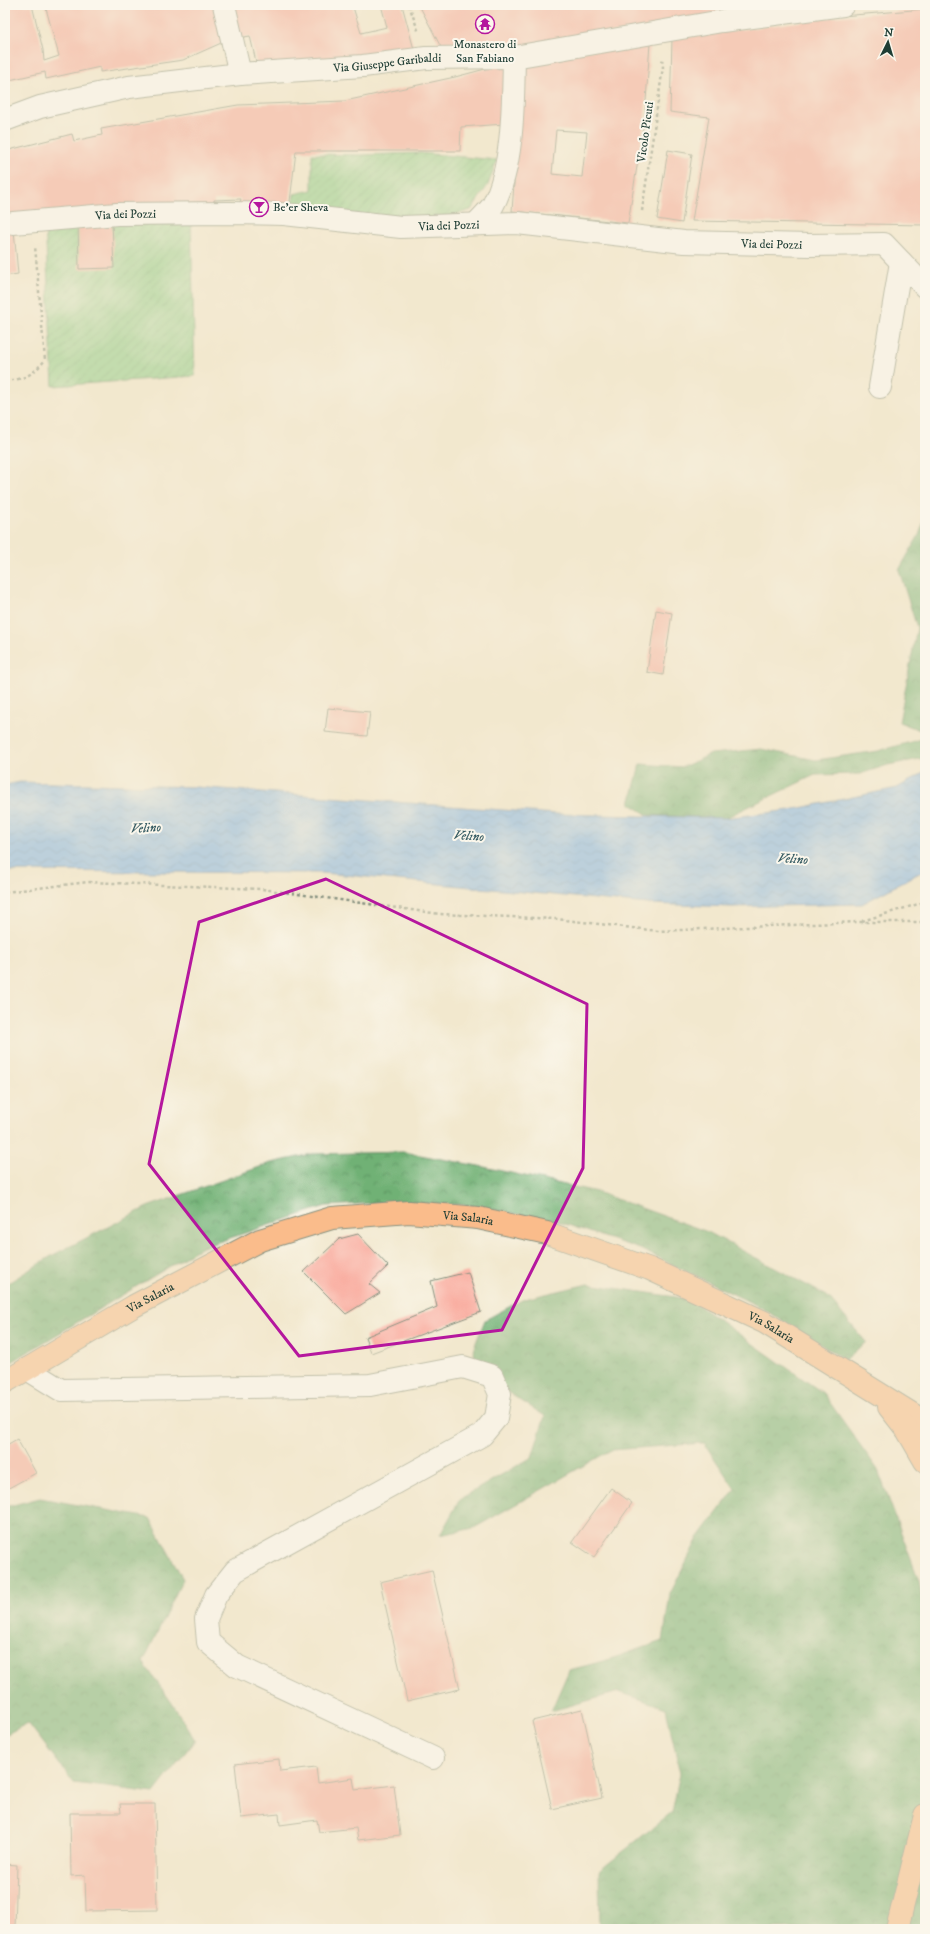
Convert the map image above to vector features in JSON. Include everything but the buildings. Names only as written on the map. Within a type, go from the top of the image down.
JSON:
[{"type":"main road","name":"Via Salaria","points":[[5,1382],[134,1306],[260,1240],[332,1218],[409,1212],[478,1218],[547,1233],[650,1268],[764,1322],[925,1422]]},
{"type":"main road","points":[[877,1392],[907,1430],[925,1461]]},
{"type":"main road","points":[[896,1929],[925,1815]]},
{"type":"street","points":[[224,5],[240,74]]},
{"type":"street","name":"Via Giuseppe Garibaldi","points":[[5,120],[40,107],[129,87],[240,74],[364,66],[426,58],[514,57],[658,32],[843,5]]},
{"type":"street","points":[[477,223],[492,206],[503,180],[507,162],[514,57]]},
{"type":"street","name":"Via dei Pozzi","points":[[23,223],[117,214],[229,213],[284,214],[401,226],[517,223],[692,242],[809,245],[884,244],[901,262]]},
{"type":"street","points":[[901,262],[925,287]]},
{"type":"street","points":[[880,387],[901,262]]},
{"type":"street","points":[[27,1369],[61,1390],[370,1385],[463,1367],[492,1376],[500,1394],[496,1418],[482,1435],[235,1571],[216,1595],[206,1619],[208,1642],[237,1666],[433,1758]]},
{"type":"path","points":[[409,5],[420,34]]},
{"type":"path","name":"Vicolo Picuti","points":[[638,236],[663,67],[658,32]]},
{"type":"path","points":[[5,381],[22,379],[36,371],[44,360],[23,223]]},
{"type":"path","points":[[5,892],[88,882],[262,889],[440,914],[557,919],[658,931],[858,922],[925,922]]},
{"type":"path","points":[[858,922],[925,902]]},
{"type":"highlighted area","points":[[326,879],[587,1004],[583,1168],[502,1330],[299,1356],[149,1164],[199,922]]},
{"type":"green space","points":[[420,153],[497,160],[488,185],[471,210],[446,217],[421,220],[292,209],[294,194],[312,190],[312,154],[361,155]]},
{"type":"green space","points":[[191,220],[195,376],[53,386],[45,224]]},
{"type":"green space","points":[[925,518],[925,732],[899,722],[917,628],[899,570],[919,535]]},
{"type":"green space","points":[[925,738],[925,758],[888,765],[860,774],[815,775],[725,818],[648,815],[630,804],[640,764],[683,767],[711,754],[761,749],[816,760],[878,751]]},
{"type":"green space","points":[[404,1152],[484,1167],[597,1192],[708,1232],[827,1296],[866,1342],[845,1360],[760,1307],[640,1249],[556,1221],[466,1205],[392,1202],[326,1206],[200,1248],[5,1366],[5,1285],[53,1255],[147,1207],[271,1163],[312,1154]]},
{"type":"green space","points":[[588,1284],[689,1299],[823,1393],[878,1470],[919,1581],[925,1624],[925,1924],[923,1929],[600,1929],[599,1871],[672,1812],[680,1774],[666,1708],[619,1692],[551,1711],[569,1670],[604,1661],[663,1641],[670,1594],[698,1538],[735,1489],[704,1443],[611,1450],[474,1528],[440,1535],[460,1499],[532,1457],[545,1416],[482,1376],[473,1350],[485,1320],[524,1299]]},
{"type":"green space","points":[[40,1498],[150,1518],[183,1579],[143,1662],[172,1703],[195,1740],[154,1793],[74,1783],[28,1723],[5,1735],[5,1507]]},
{"type":"water","name":"Velino","points":[[925,772],[925,870],[862,904],[732,907],[648,904],[324,873],[5,871],[5,785],[20,782],[195,787],[556,814],[725,818],[790,810],[897,788]]},
{"type":"place","name":"Monastero di San Fabiano","points":[[485,24]]},
{"type":"place","name":"Be'er Sheva","points":[[259,207]]}]
